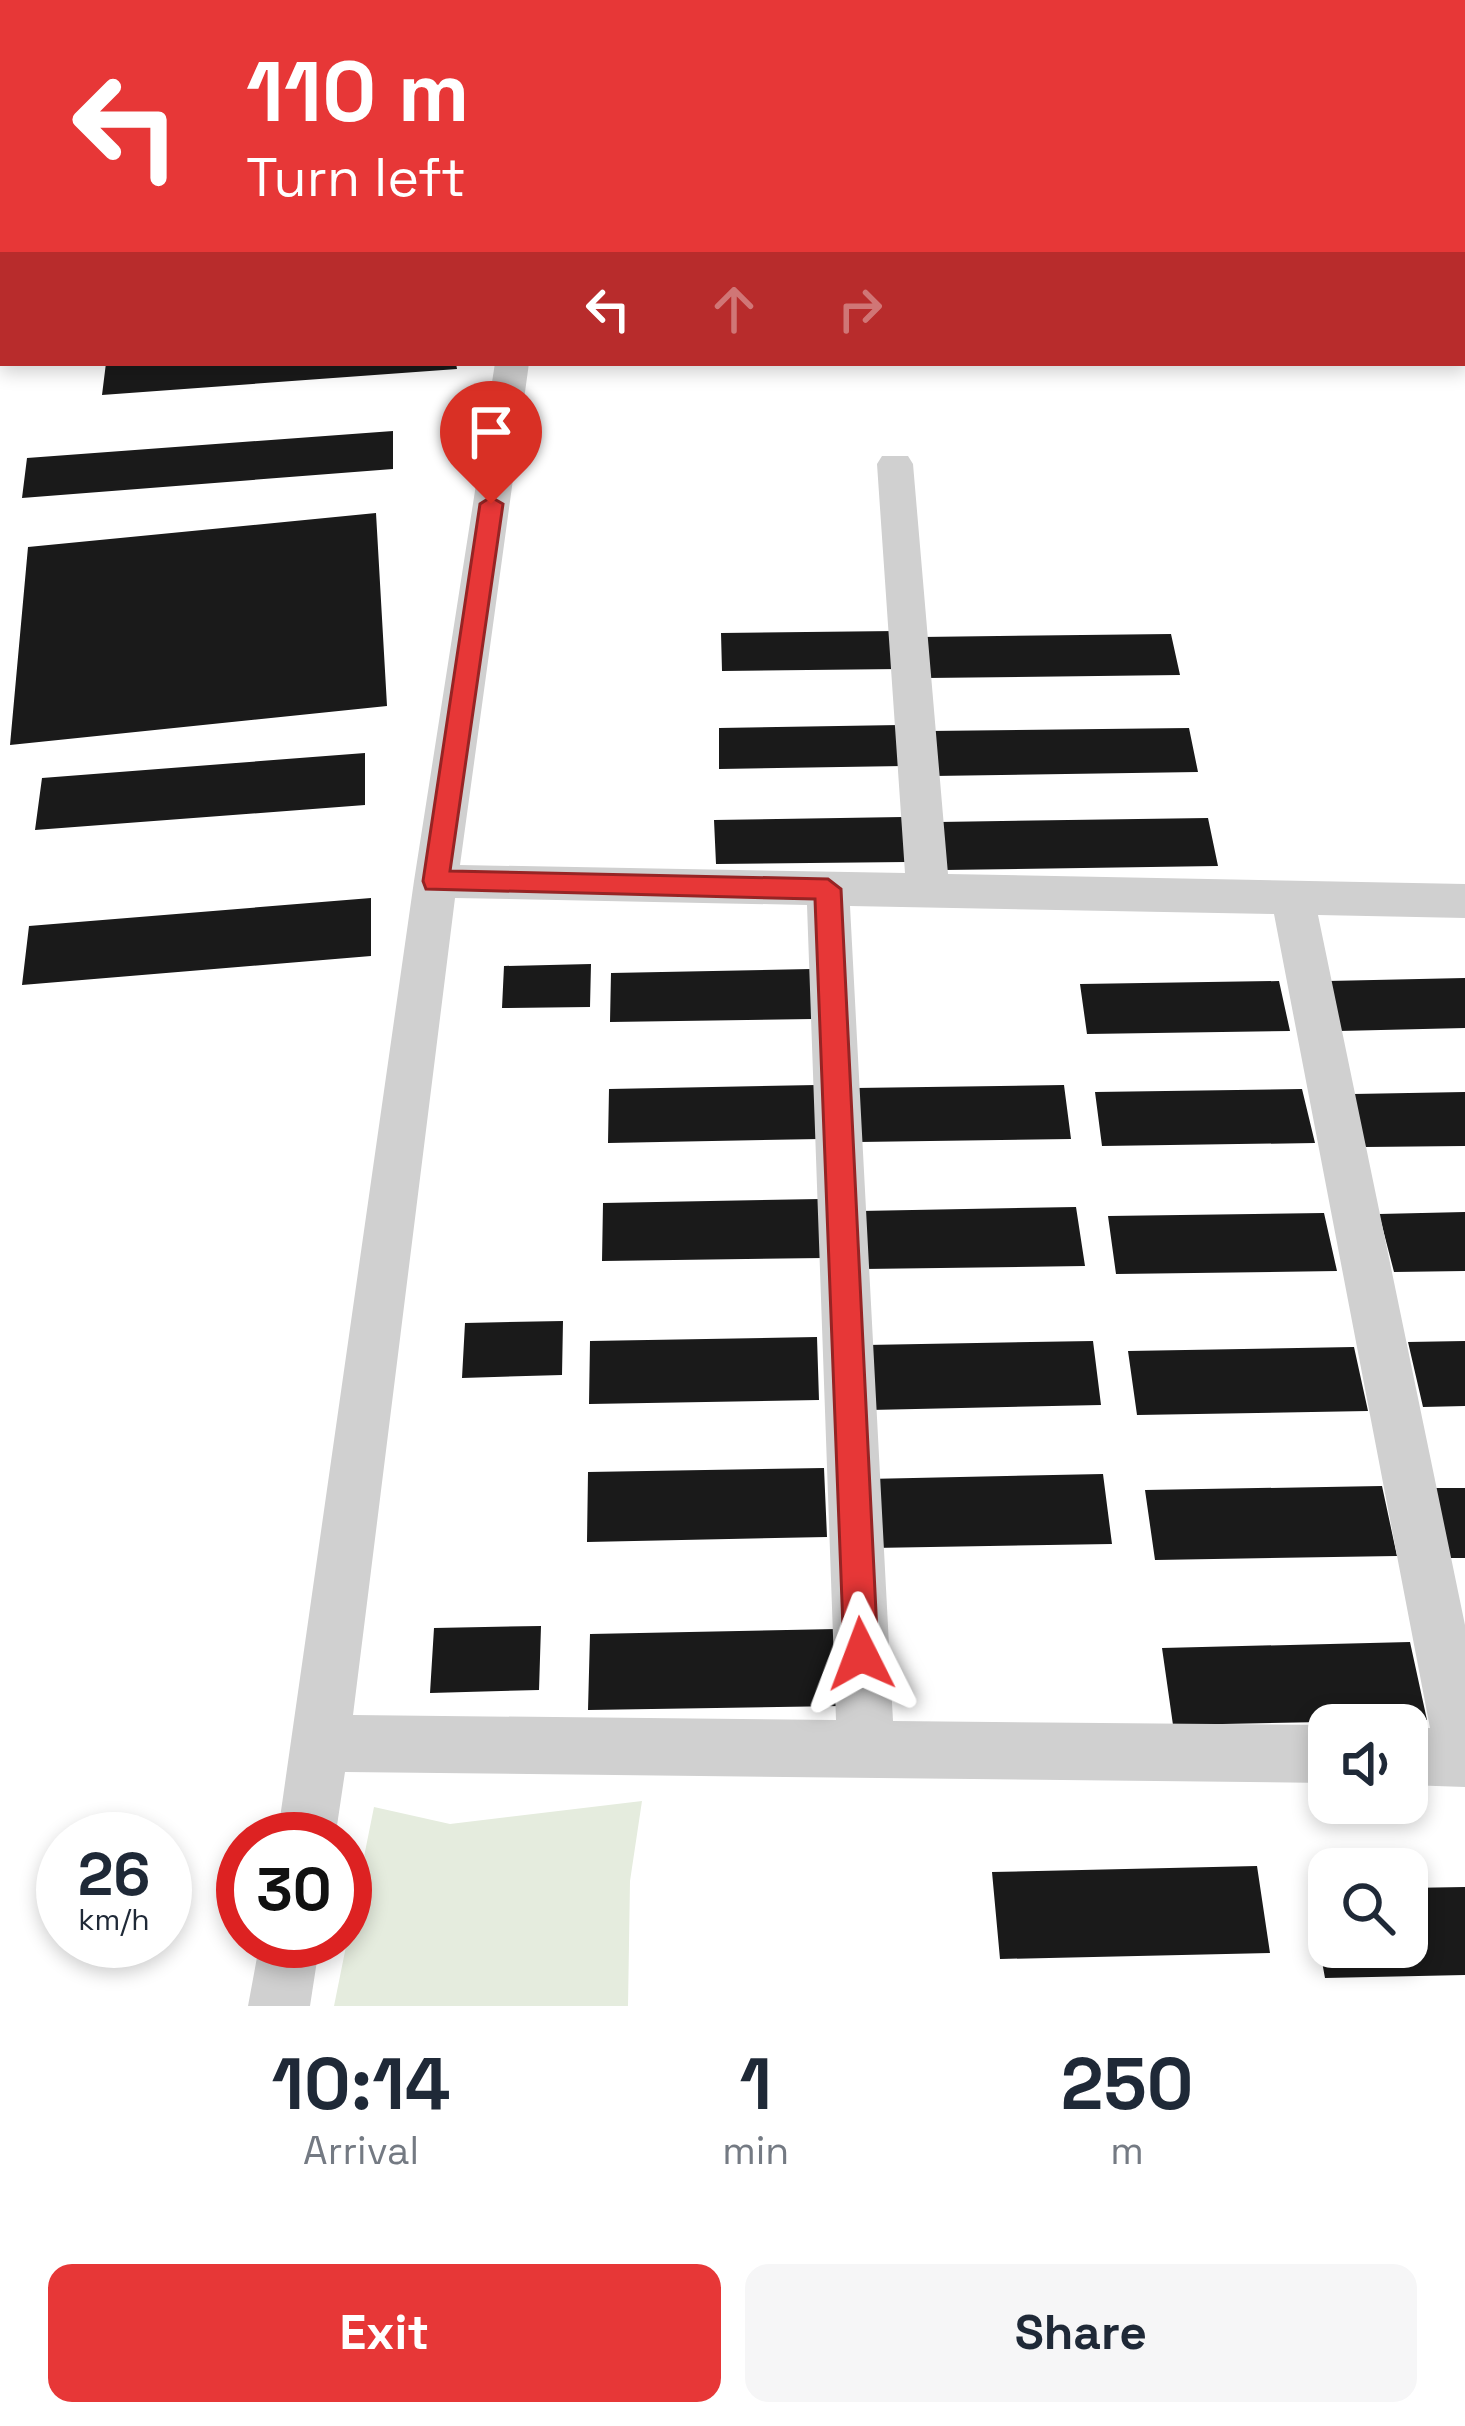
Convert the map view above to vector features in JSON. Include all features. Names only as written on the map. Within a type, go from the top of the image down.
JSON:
[{"type":"street","points":[[310,1812],[436,881],[512,366]]},
{"type":"street","points":[[895,464],[928,891]]},
{"type":"street","points":[[436,881],[1465,902]]},
{"type":"street","points":[[828,889],[866,1749]]},
{"type":"street","points":[[1293,898],[1464,1758],[1428,1757]]},
{"type":"street","points":[[321,1743],[1308,1754]]},
{"type":"street","points":[[280,2006],[286,1968]]},
{"type":"shaded area","points":[[642,1801],[630,1881],[628,2006],[334,2006],[342,1968],[372,1968],[374,1807],[450,1824]]},
{"type":"building","points":[[106,366],[457,369],[102,395]]},
{"type":"building","points":[[393,431],[393,469],[22,498],[27,458]]},
{"type":"building","points":[[376,513],[387,706],[10,745],[28,547]]},
{"type":"building","points":[[896,631],[900,669],[722,671],[721,633]]},
{"type":"building","points":[[1171,634],[1180,675],[926,678],[921,637]]},
{"type":"building","points":[[900,725],[904,766],[719,769],[719,728]]},
{"type":"building","points":[[1189,728],[1198,772],[933,776],[929,731]]},
{"type":"building","points":[[365,753],[365,805],[35,830],[42,778]]},
{"type":"building","points":[[903,817],[907,862],[716,864],[714,820]]},
{"type":"building","points":[[1208,818],[1218,866],[944,870],[939,822]]},
{"type":"building","points":[[371,898],[371,956],[22,985],[29,926]]},
{"type":"building","points":[[591,964],[590,1007],[502,1008],[504,966]]},
{"type":"building","points":[[811,969],[813,1019],[610,1022],[611,973]]},
{"type":"building","points":[[1465,978],[1465,1028],[1339,1031],[1328,981]]},
{"type":"building","points":[[1279,981],[1290,1031],[1087,1034],[1080,984]]},
{"type":"building","points":[[817,1085],[820,1139],[608,1143],[609,1089]]},
{"type":"building","points":[[1064,1085],[1071,1139],[859,1142],[855,1088]]},
{"type":"building","points":[[1302,1089],[1315,1143],[1102,1146],[1095,1092]]},
{"type":"building","points":[[1465,1092],[1465,1146],[1365,1147],[1353,1094]]},
{"type":"building","points":[[820,1199],[823,1258],[602,1261],[603,1203]]},
{"type":"building","points":[[1076,1207],[1085,1266],[863,1269],[860,1211]]},
{"type":"building","points":[[1465,1212],[1465,1271],[1394,1272],[1379,1214]]},
{"type":"building","points":[[1324,1213],[1337,1271],[1116,1274],[1108,1216]]},
{"type":"building","points":[[563,1321],[562,1375],[462,1378],[465,1323]]},
{"type":"building","points":[[817,1337],[819,1400],[589,1404],[590,1341]]},
{"type":"building","points":[[1093,1341],[1101,1405],[870,1410],[866,1345]]},
{"type":"building","points":[[1465,1341],[1465,1406],[1423,1407],[1408,1342]]},
{"type":"building","points":[[1354,1347],[1368,1411],[1137,1415],[1128,1351]]},
{"type":"building","points":[[824,1468],[827,1537],[587,1542],[588,1472]]},
{"type":"building","points":[[1103,1474],[1112,1544],[872,1548],[867,1479]]},
{"type":"building","points":[[1382,1486],[1397,1556],[1155,1560],[1145,1490]]},
{"type":"building","points":[[1432,1488],[1465,1488],[1465,1558],[1448,1558]]},
{"type":"building","points":[[541,1626],[539,1690],[430,1693],[434,1628]]},
{"type":"building","points":[[837,1629],[841,1706],[588,1710],[590,1634]]},
{"type":"building","points":[[1410,1642],[1424,1704],[1308,1704],[1308,1722],[1173,1725],[1162,1648]]},
{"type":"building","points":[[1257,1866],[1270,1953],[1000,1959],[992,1872]]},
{"type":"building","points":[[1465,1887],[1465,1975],[1325,1978],[1323,1968],[1428,1968],[1428,1888]]},
{"type":"route","points":[[491,504],[436,881],[828,889],[861,1654]]}]
